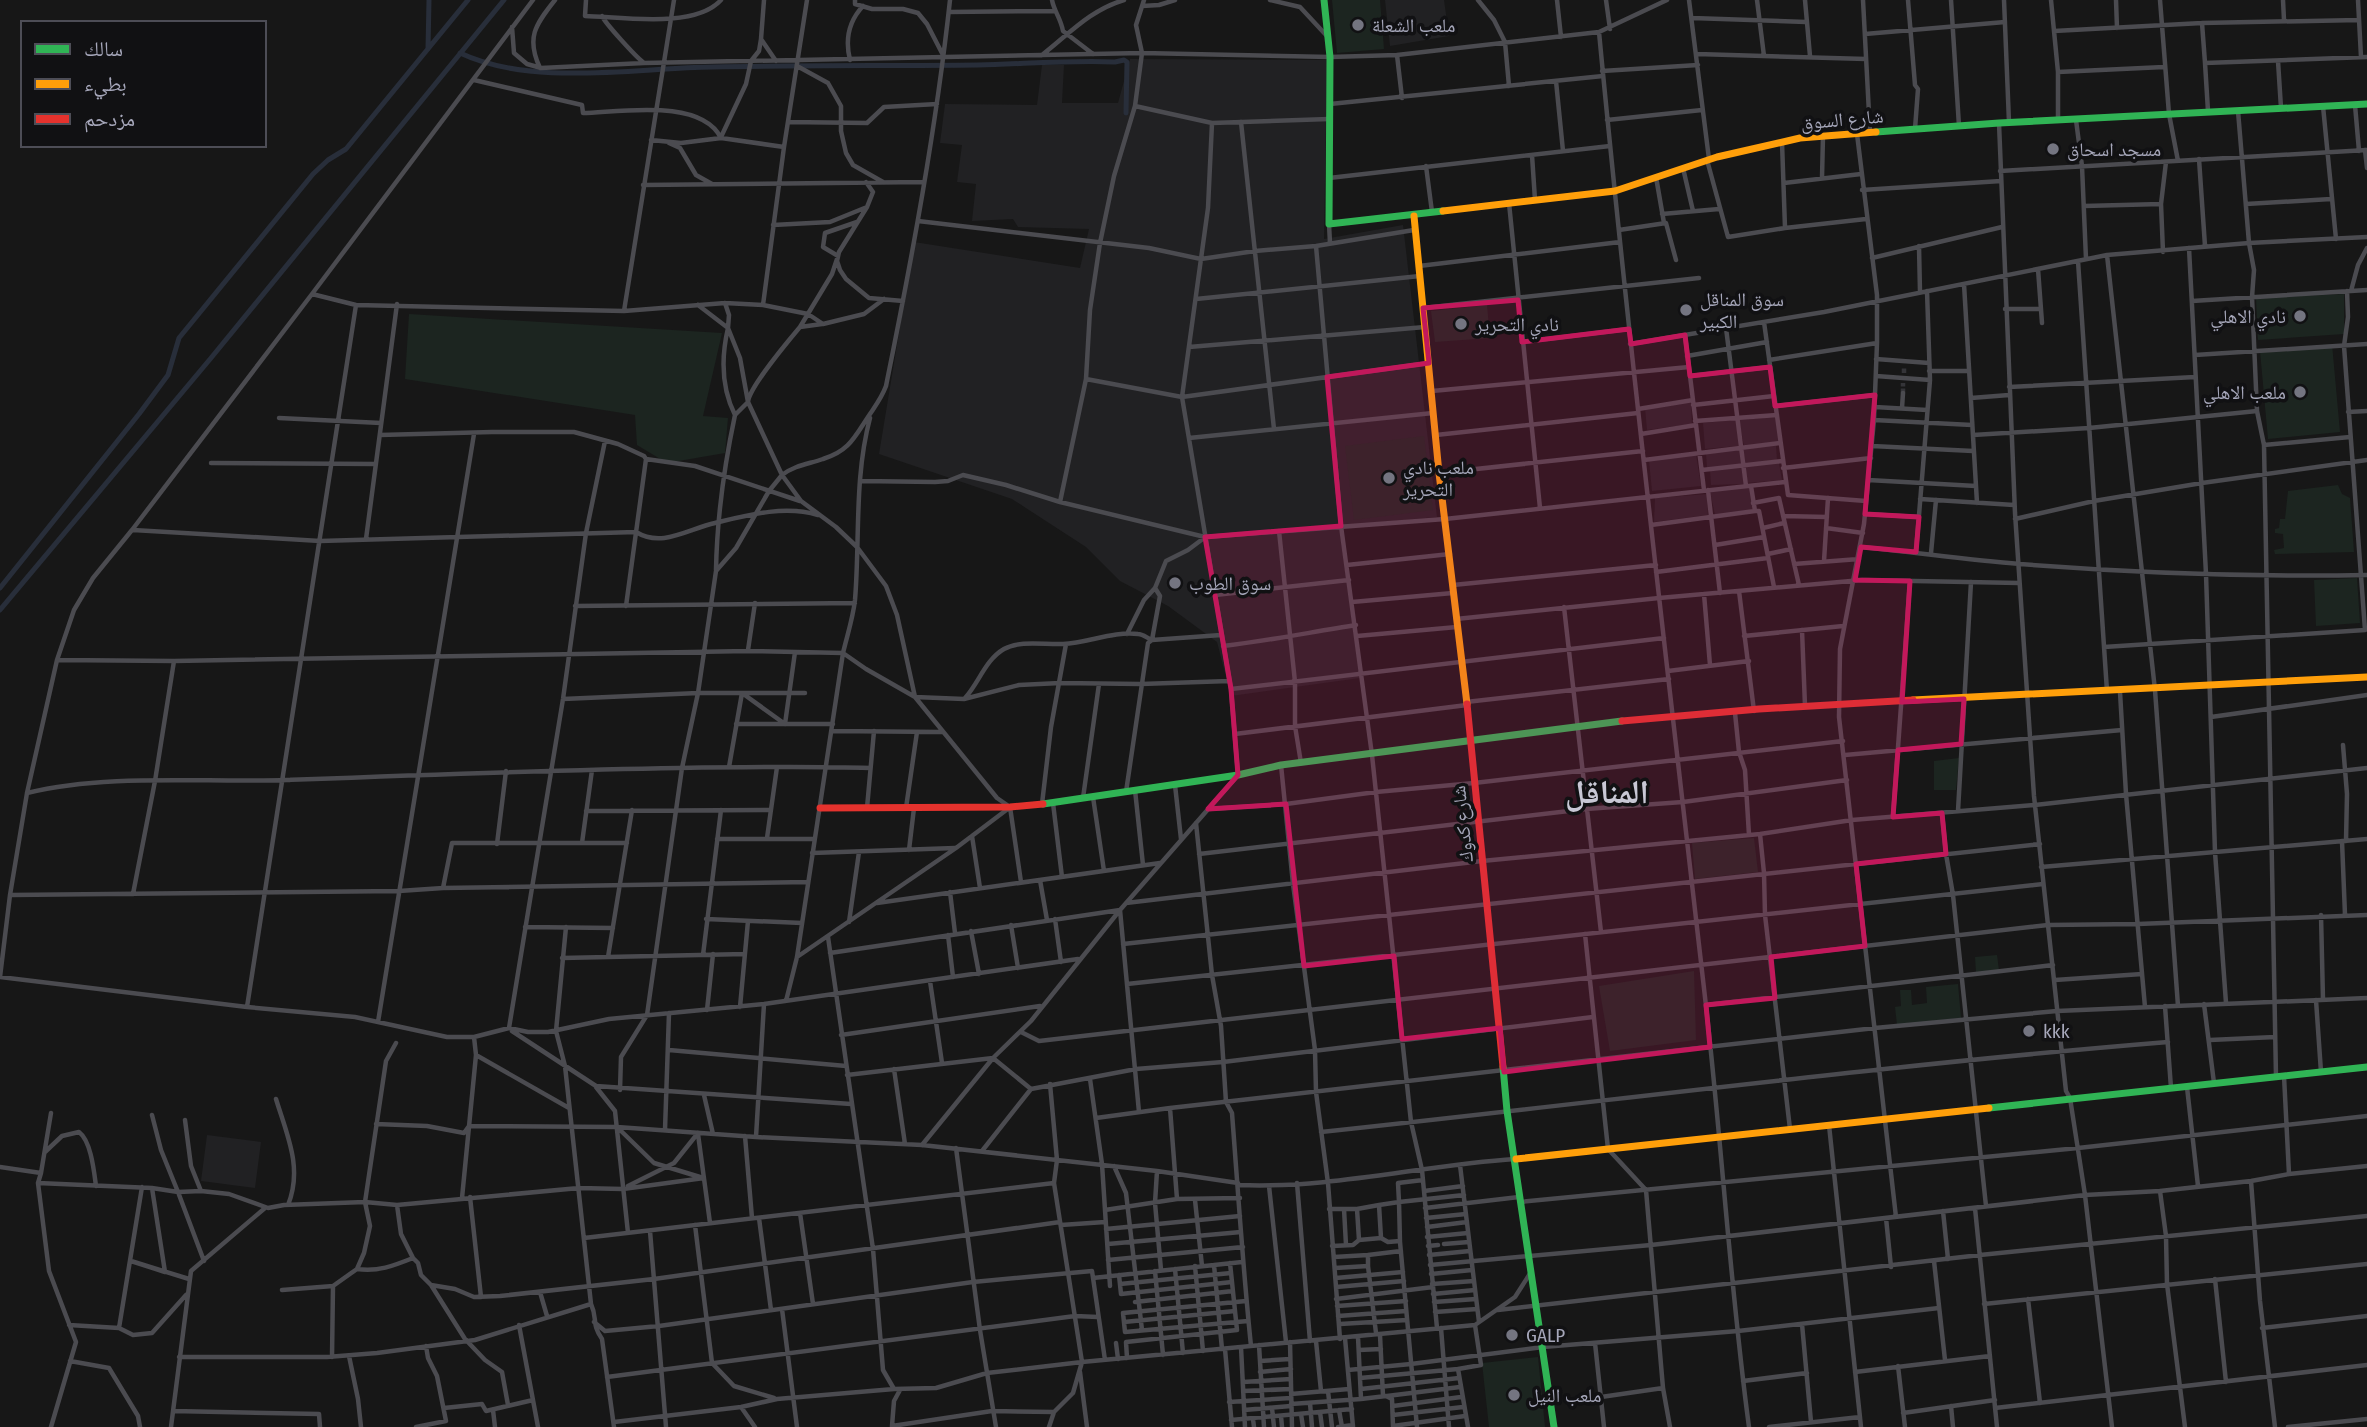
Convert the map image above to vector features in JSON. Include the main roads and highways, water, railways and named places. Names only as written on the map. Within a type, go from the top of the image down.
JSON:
[{"type":"waterway","points":[[428,49],[429,0]]},
{"type":"waterway","points":[[0,588],[168,375],[179,338],[313,174],[328,160],[346,149],[468,0]]},
{"type":"waterway","points":[[0,610],[211,358],[504,0]]},
{"type":"waterway","points":[[460,53],[519,70],[551,73],[712,67],[978,65],[1124,60],[1127,62],[1126,113]]},
{"type":"tunnel","points":[[1904,367],[1904,373]]},
{"type":"tunnel","points":[[1903,383],[1903,393]]},
{"type":"place","name":"ملعب الشعلة","points":[[1358,25]]},
{"type":"place","name":"مسجد اسحاق","points":[[2053,149]]},
{"type":"place","name":"سوق المناقل الكبير","points":[[1686,310]]},
{"type":"place","name":"نادي الاهلي","points":[[2300,316]]},
{"type":"place","name":"نادي التحرير","points":[[1461,324]]},
{"type":"place","name":"ملعب الاهلي","points":[[2300,392]]},
{"type":"place","name":"ملعب نادي التحرير","points":[[1389,478]]},
{"type":"place","name":"سوق الطوب","points":[[1175,583]]},
{"type":"place","name":"kkk","points":[[2029,1031]]},
{"type":"place","name":"GALP","points":[[1512,1335]]},
{"type":"place","name":"ملعب النيل","points":[[1514,1395]]},
{"type":"district","name":"المناقل","points":[[1607,791]]}]
